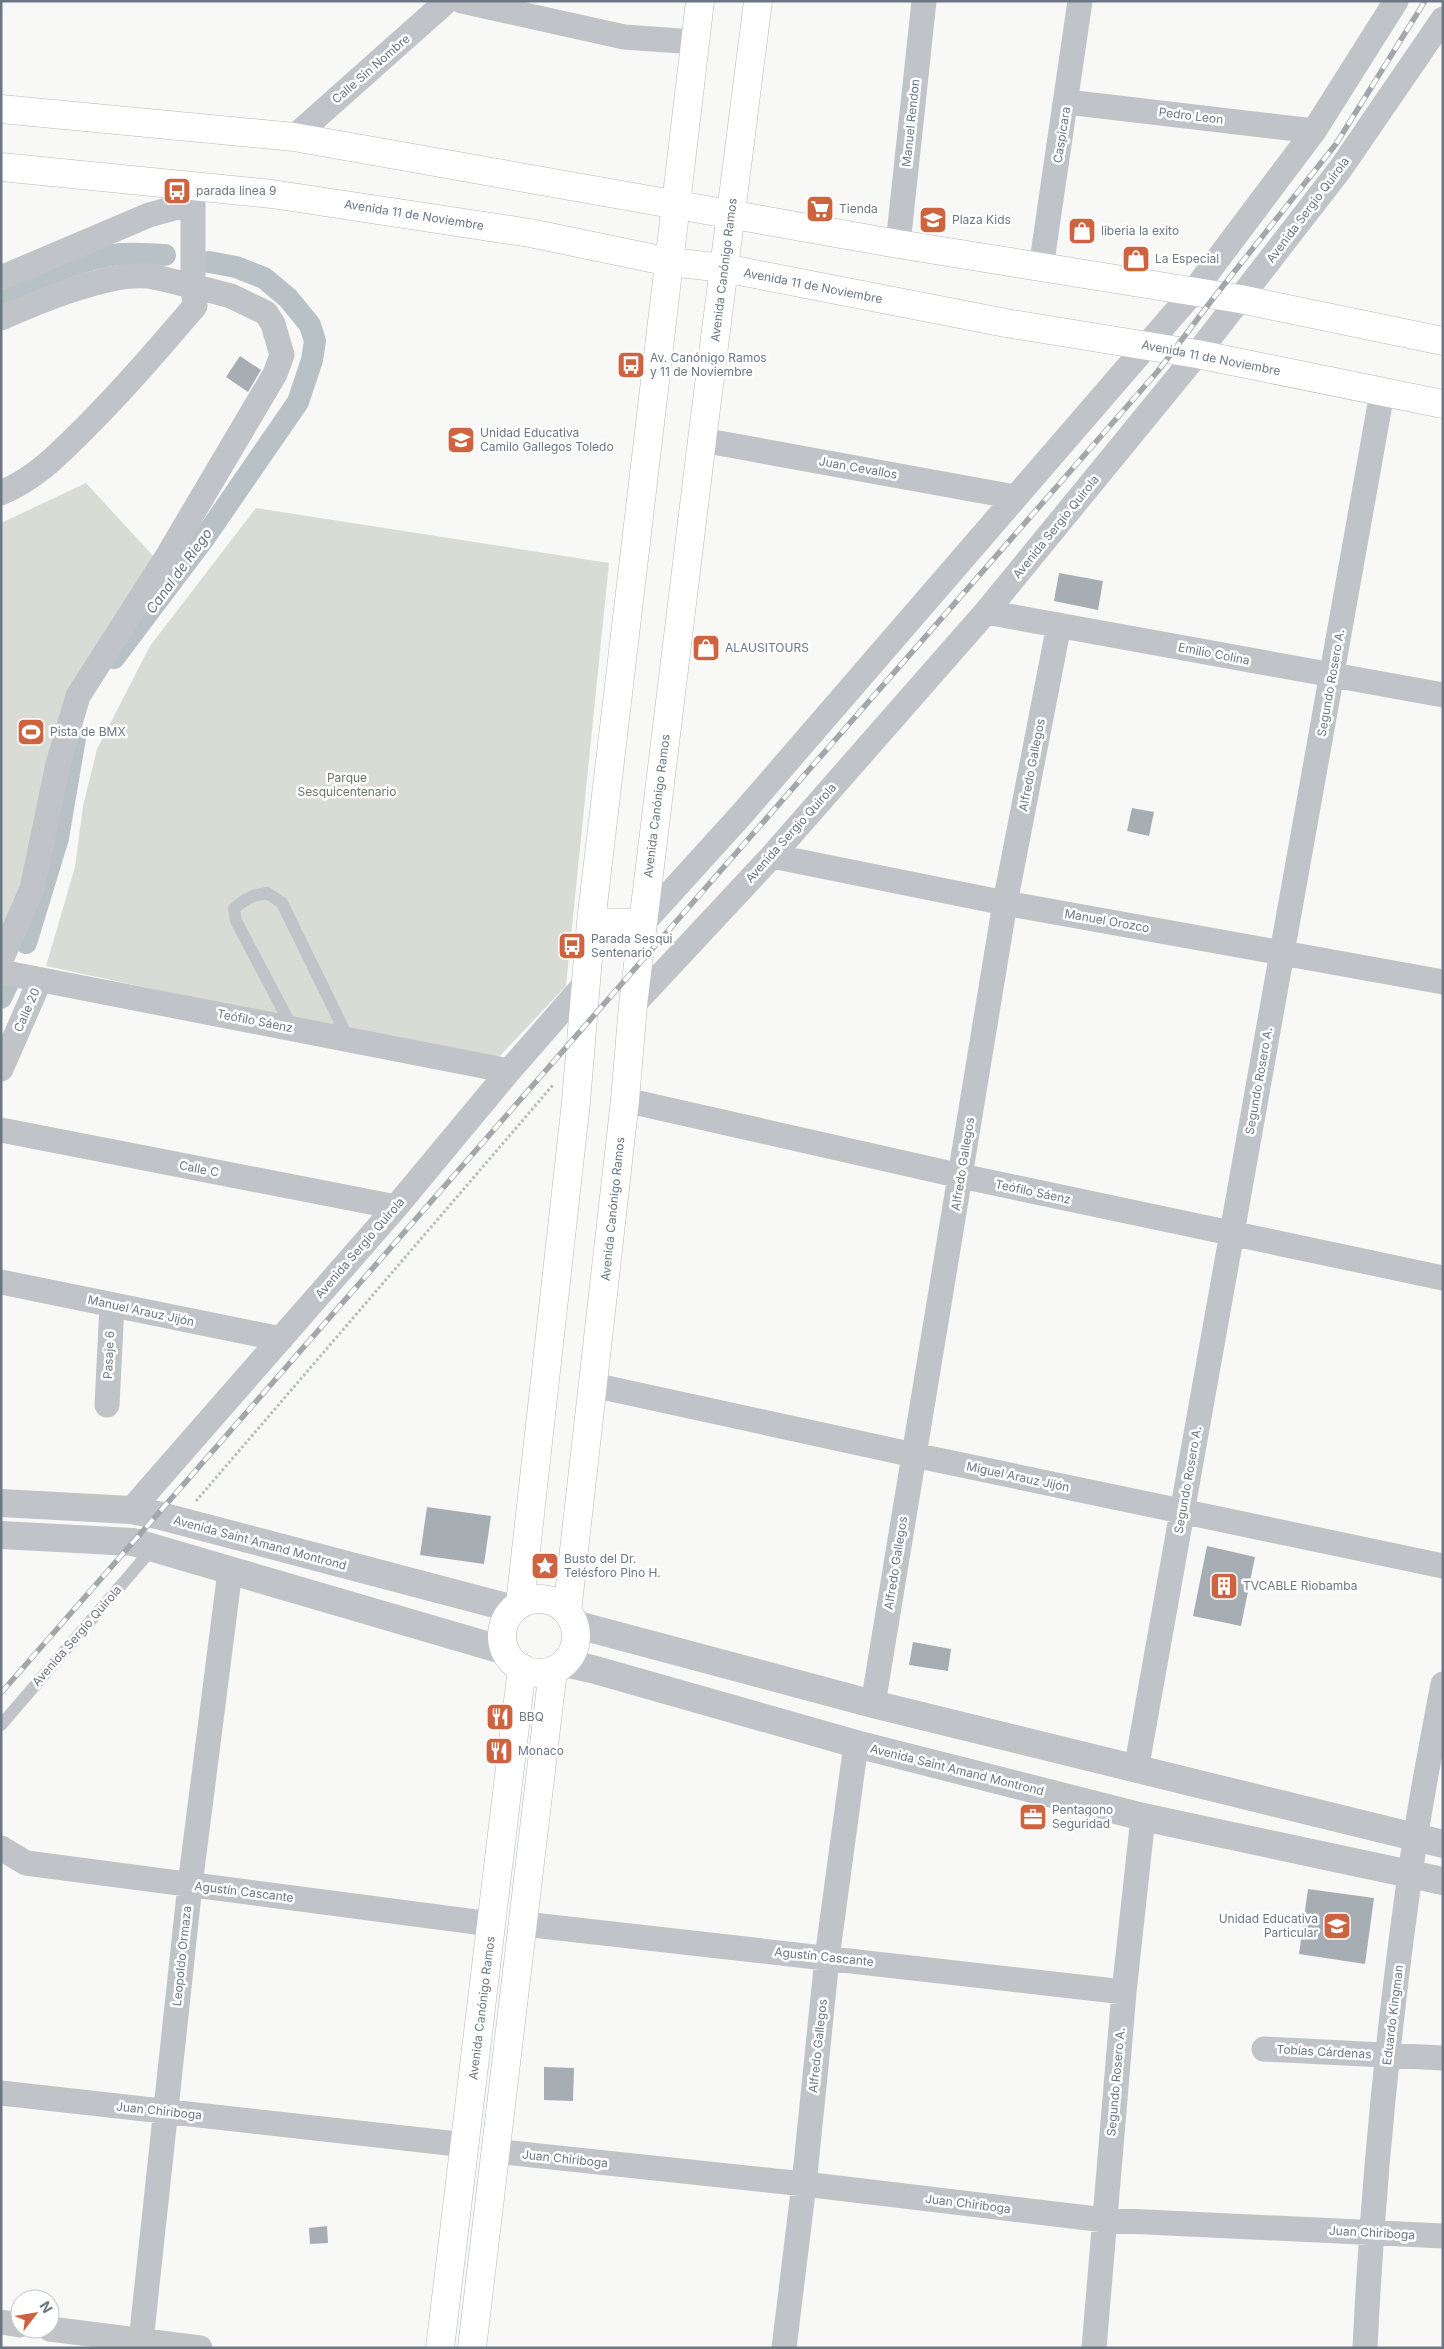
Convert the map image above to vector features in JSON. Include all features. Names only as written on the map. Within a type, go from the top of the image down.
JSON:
[{"type":"main road","name":"Avenida Canónigo Ramos","points":[[440,2348],[466,2145],[491,1924],[514,1660],[502,1640],[503,1628],[507,1618],[517,1606],[579,1056],[591,922],[700,1]]},
{"type":"main road","name":"Avenida Canónigo Ramos","points":[[472,2348],[494,2151],[558,1667],[573,1649],[575,1641],[570,1618],[593,1385],[625,1100],[633,1005],[758,1]]},
{"type":"main road","points":[[1,109],[294,137],[898,244],[1240,299],[1443,341]]},
{"type":"main road","name":"Avenida 11 de Noviembre","points":[[1,167],[193,195],[272,194],[530,233],[670,262],[724,268],[1006,323],[1198,354],[1443,404]]},
{"type":"main road","points":[[591,922],[643,923]]},
{"type":"main road","points":[[517,1606],[537,1599],[545,1600],[561,1606],[570,1618]]},
{"type":"main road","points":[[514,1660],[537,1672],[558,1667]]},
{"type":"street","name":"Calle Sin Nombre","points":[[294,137],[448,1]]},
{"type":"street","points":[[462,1],[624,36],[695,42]]},
{"type":"street","name":"Manuel Rendon","points":[[898,244],[924,1]]},
{"type":"street","name":"Caspicara","points":[[1041,268],[1067,102],[1080,1]]},
{"type":"street","points":[[643,923],[742,814],[1193,292],[1314,131],[1396,1]]},
{"type":"street","name":"Avenida Sergio Quirola","points":[[633,1005],[772,856],[986,612],[1198,354],[1341,168],[1443,19]]},
{"type":"street","name":"Pedro Leon","points":[[1067,102],[1314,131]]},
{"type":"street","points":[[1,278],[193,195],[193,286],[195,306],[109,405],[50,462],[31,476],[1,493]]},
{"type":"street","points":[[1,318],[45,299],[119,277],[147,276],[231,296],[266,313],[273,324],[282,355],[275,374],[165,560],[78,696],[58,764],[32,889],[1,960]]},
{"type":"street","name":"Segundo Rosero A.","points":[[1136,1770],[1382,393]]},
{"type":"street","name":"Juan Cevallos","points":[[702,440],[1015,496]]},
{"type":"street","name":"Emilio Colina","points":[[986,612],[1443,695]]},
{"type":"street","name":"Alfredo Gallegos","points":[[873,1704],[962,1176],[1005,903],[1059,625]]},
{"type":"street","name":"Manuel Orozco","points":[[772,856],[1005,903],[1443,982]]},
{"type":"street","name":"Teófilo Sáenz","points":[[1,972],[508,1071]]},
{"type":"street","name":"Calle 20","points":[[1,1069],[40,980]]},
{"type":"street","name":"Avenida Sergio Quirola","points":[[131,1510],[396,1207],[508,1071],[585,984]]},
{"type":"street","name":"Teófilo Sáenz","points":[[625,1100],[962,1176],[1443,1278]]},
{"type":"street","name":"Calle C","points":[[1,1130],[396,1207]]},
{"type":"street","name":"Manuel Arauz Jijón","points":[[1,1282],[281,1339]]},
{"type":"street","name":"Pasaje 6","points":[[107,1405],[112,1305]]},
{"type":"street","name":"Miguel Arauz Jijón","points":[[593,1385],[914,1455],[1443,1566]]},
{"type":"street","name":"Avenida Saint Amand Montrond","points":[[1,1502],[131,1510],[517,1606]]},
{"type":"street","points":[[1,1535],[133,1542],[514,1660]]},
{"type":"street","name":"Leopoldo Ormaza","points":[[142,2341],[164,2111],[190,1885],[230,1572]]},
{"type":"street","points":[[570,1618],[873,1704],[1443,1844]]},
{"type":"street","name":"Avenida Saint Amand Montrond","points":[[558,1667],[602,1672],[856,1744],[1143,1817],[1443,1880]]},
{"type":"street","name":"Eduardo Kingman","points":[[1365,2348],[1371,2232],[1388,2055],[1415,1838],[1443,1684]]},
{"type":"street","name":"Alfredo Gallegos","points":[[784,2348],[804,2184],[827,1958],[856,1744]]},
{"type":"street","name":"Segundo Rosero A.","points":[[1094,2348],[1124,1992],[1143,1817]]},
{"type":"street","name":"Agustín Cascante","points":[[2,1848],[26,1863],[491,1924]]},
{"type":"street","name":"Agustín Cascante","points":[[524,1924],[1124,1992]]},
{"type":"street","name":"Tobías Cárdenas","points":[[1264,2049],[1443,2058]]},
{"type":"street","name":"Juan Chiriboga","points":[[1,2093],[466,2145]]},
{"type":"street","name":"Juan Chiriboga","points":[[494,2151],[804,2184],[1105,2220],[1443,2236]]},
{"type":"street","points":[[60,2331],[106,2342],[142,2341],[200,2348]]},
{"type":"lane","points":[[293,1029],[236,921],[234,909],[242,900],[255,895],[267,893],[282,903],[349,1040]]},
{"type":"lane","name":"Avenida Sergio Quirola","points":[[1,1724],[153,1548]]},
{"type":"path","points":[[179,1521],[579,1056]]},
{"type":"green space","name":"Pista de BMX","points":[[86,483],[157,560],[74,689],[25,885],[1,937],[1,523]]},
{"type":"green space","name":"Parque Sesquicentenario","points":[[256,508],[609,563],[566,986],[499,1057],[246,1009],[46,966],[75,867],[83,806],[97,749],[150,646]]},
{"type":"building","points":[[240,356],[261,370],[248,392],[226,377]]},
{"type":"building","points":[[1059,573],[1103,581],[1098,610],[1054,601]]},
{"type":"building","points":[[1132,808],[1154,812],[1149,836],[1127,831]]},
{"type":"building","points":[[427,1507],[491,1516],[484,1564],[420,1555]]},
{"type":"building","name":"TVCABLE Riobamba","points":[[1207,1546],[1255,1557],[1241,1626],[1193,1616]]},
{"type":"building","points":[[913,1642],[951,1649],[948,1671],[909,1665]]},
{"type":"building","name":"Unidad Educativa Particular","points":[[1308,1889],[1374,1898],[1365,1964],[1299,1954]]},
{"type":"building","points":[[544,2067],[574,2068],[573,2101],[544,2100]]},
{"type":"building","points":[[327,2226],[328,2243],[310,2244],[309,2228]]},
{"type":"waterway","name":"Canal de Riego","points":[[1,295],[51,273],[90,260],[111,255],[165,255]]},
{"type":"waterway","name":"Canal de Riego","points":[[114,658],[203,540],[298,402],[312,360],[315,341],[310,325],[288,298],[264,278],[236,267],[209,262]]},
{"type":"waterway","name":"Canal de Riego","points":[[26,943],[58,838],[75,738]]},
{"type":"waterway","name":"Canal de Riego","points":[[1,998],[11,977]]},
{"type":"railway","points":[[1,1693],[1158,371],[1336,144],[1425,1]]},
{"type":"place","name":"parada linea 9","points":[[177,191]]},
{"type":"place","name":"Tienda","points":[[820,209]]},
{"type":"place","name":"Plaza Kids","points":[[933,220]]},
{"type":"place","name":"liberia la exito","points":[[1082,231]]},
{"type":"place","name":"La Especial","points":[[1136,259]]},
{"type":"place","name":"Av. Canónigo Ramos y 11 de Noviembre","points":[[631,365]]},
{"type":"place","name":"Unidad Educativa Camilo Gallegos Toledo","points":[[461,440]]},
{"type":"place","name":"ALAUSITOURS","points":[[706,648]]},
{"type":"place","name":"Pista de BMX","points":[[31,732]]},
{"type":"place","name":"Parada Sesqui Sentenario","points":[[572,946]]},
{"type":"place","name":"Busto del Dr. Telésforo Pino H.","points":[[545,1566]]},
{"type":"place","name":"TVCABLE Riobamba","points":[[1224,1586]]},
{"type":"place","name":"BBQ","points":[[500,1717]]},
{"type":"place","name":"Monaco","points":[[499,1751]]},
{"type":"place","name":"Pentagono Seguridad","points":[[1033,1817]]},
{"type":"place","name":"Unidad Educativa Particular","points":[[1337,1926]]}]
